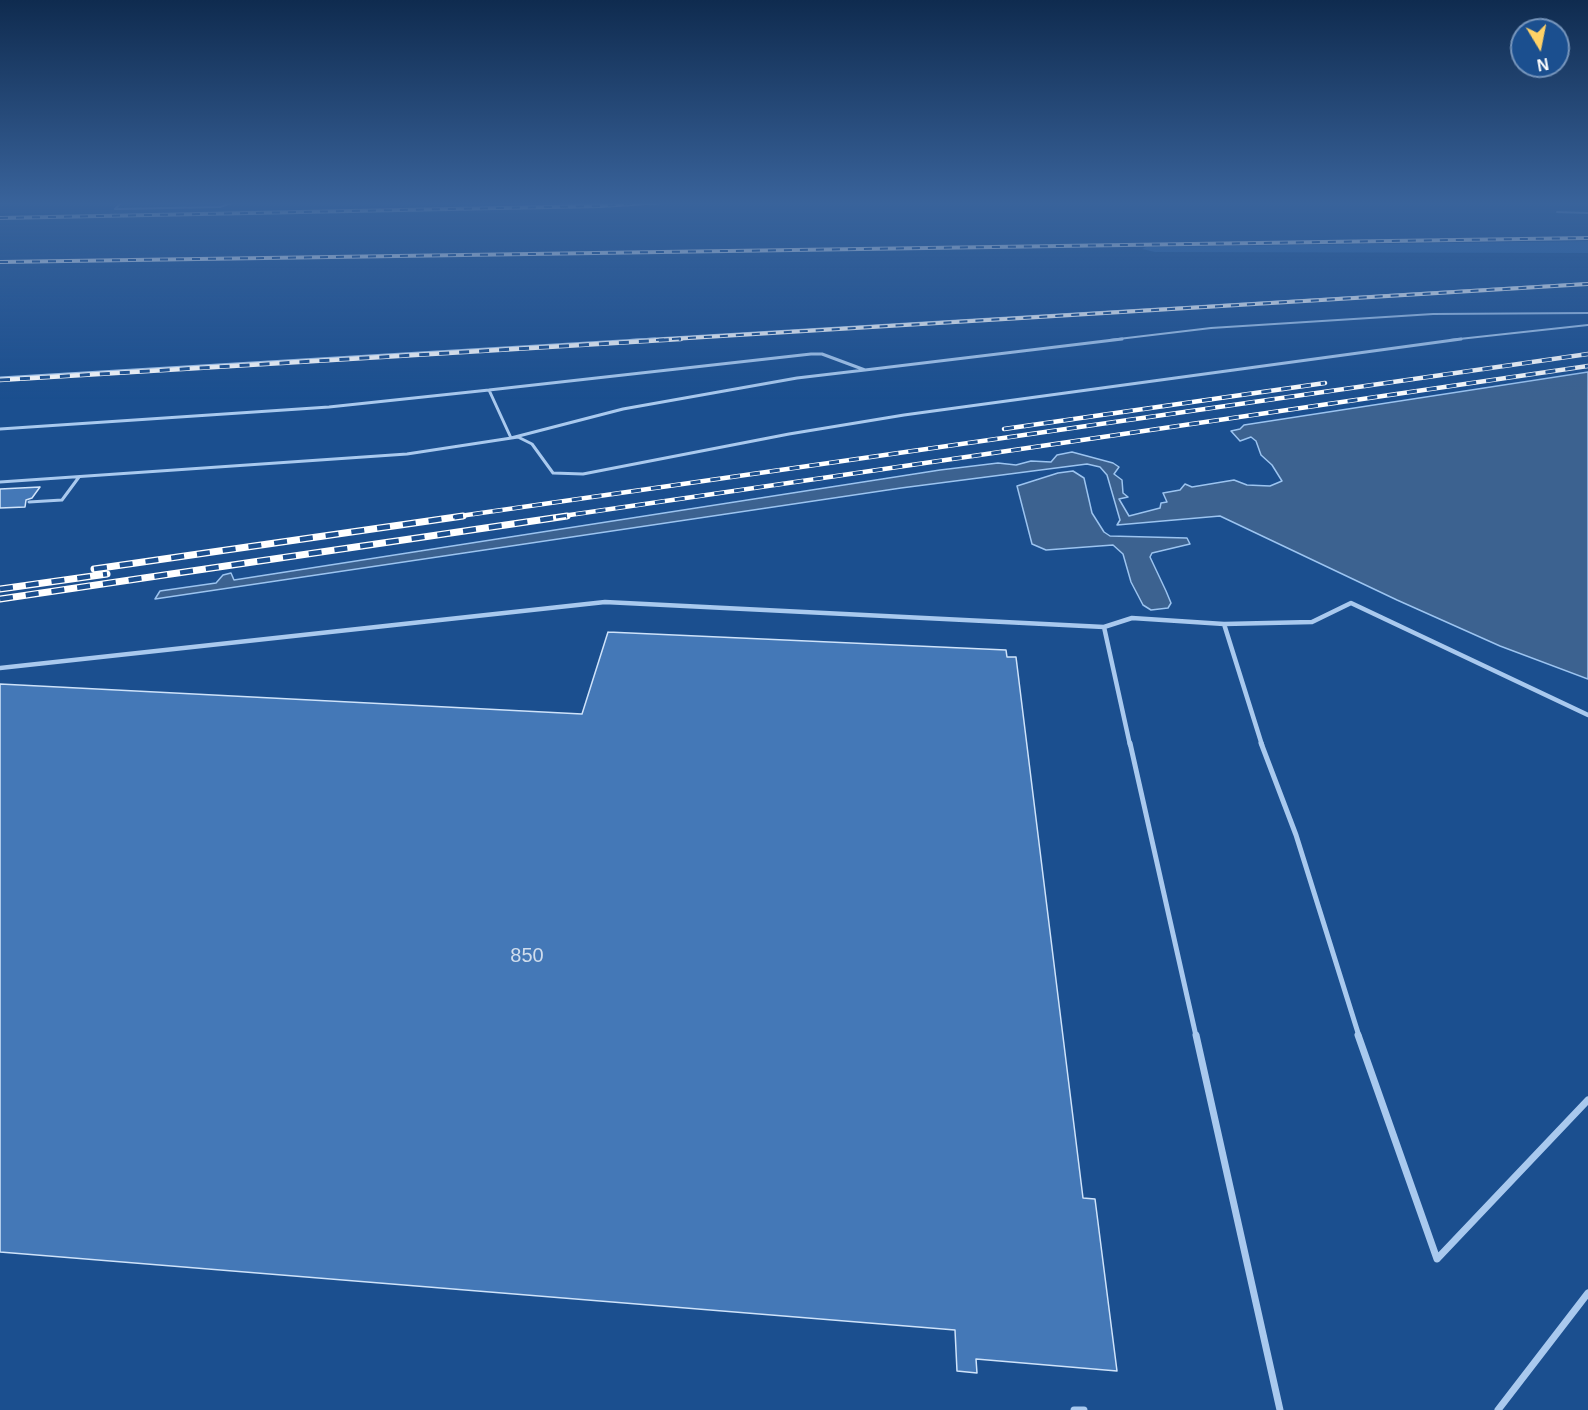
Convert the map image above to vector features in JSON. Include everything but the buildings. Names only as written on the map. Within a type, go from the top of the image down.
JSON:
[{"type":"lane","points":[[0,378],[1588,283]]},
{"type":"lane","points":[[0,482],[407,454],[460,448],[511,438],[623,409],[797,378],[1210,328],[1433,314],[1588,313]]},
{"type":"lane","points":[[511,438],[522,438],[531,442],[553,473],[583,474],[789,434],[904,415],[1518,331],[1588,325]]},
{"type":"lane","points":[[0,429],[341,406],[805,354],[822,354],[865,369]]},
{"type":"lane","points":[[489,390],[511,438]]},
{"type":"lane","points":[[29,502],[62,500],[79,477]]},
{"type":"lane","points":[[0,668],[605,602],[1104,627],[1132,618],[1224,624],[1312,622],[1351,603],[1588,715]]},
{"type":"lane","points":[[1224,624],[1257,732],[1296,835],[1352,1017],[1437,1259],[1588,1100]]},
{"type":"lane","points":[[1104,627],[1280,1410]]},
{"type":"lane","points":[[1498,1410],[1588,1293]]},
{"type":"lane","points":[[1074,1410],[1084,1410]]},
{"type":"shaded area","points":[[1588,372],[1588,679],[1500,646],[1220,516],[1117,525],[1120,520],[1107,475],[1100,467],[1087,464],[901,488],[155,599],[160,591],[216,583],[223,575],[231,573],[234,580],[940,470],[998,463],[1016,465],[1031,461],[1051,462],[1057,455],[1072,452],[1113,463],[1119,467],[1114,474],[1122,480],[1123,493],[1128,497],[1119,499],[1129,516],[1160,508],[1161,503],[1167,502],[1163,493],[1180,490],[1185,484],[1192,487],[1234,480],[1247,485],[1270,486],[1282,481],[1272,465],[1261,455],[1256,441],[1251,437],[1240,441],[1231,431],[1240,429],[1244,425]]},
{"type":"shaded area","points":[[1073,471],[1084,478],[1092,513],[1104,532],[1110,536],[1187,538],[1190,544],[1152,553],[1150,557],[1171,603],[1168,608],[1151,610],[1143,605],[1131,582],[1123,554],[1113,545],[1046,550],[1032,544],[1017,486],[1058,473]]},
{"type":"railway","points":[[656,340],[1588,284]]},
{"type":"railway","points":[[0,380],[681,339]]},
{"type":"railway","points":[[453,517],[1588,354]]},
{"type":"railway","points":[[556,517],[1588,366]]},
{"type":"railway","points":[[1004,429],[1325,383]]},
{"type":"railway","points":[[94,569],[463,516]]},
{"type":"railway","points":[[0,599],[567,516]]},
{"type":"railway","points":[[0,589],[107,574]]}]
